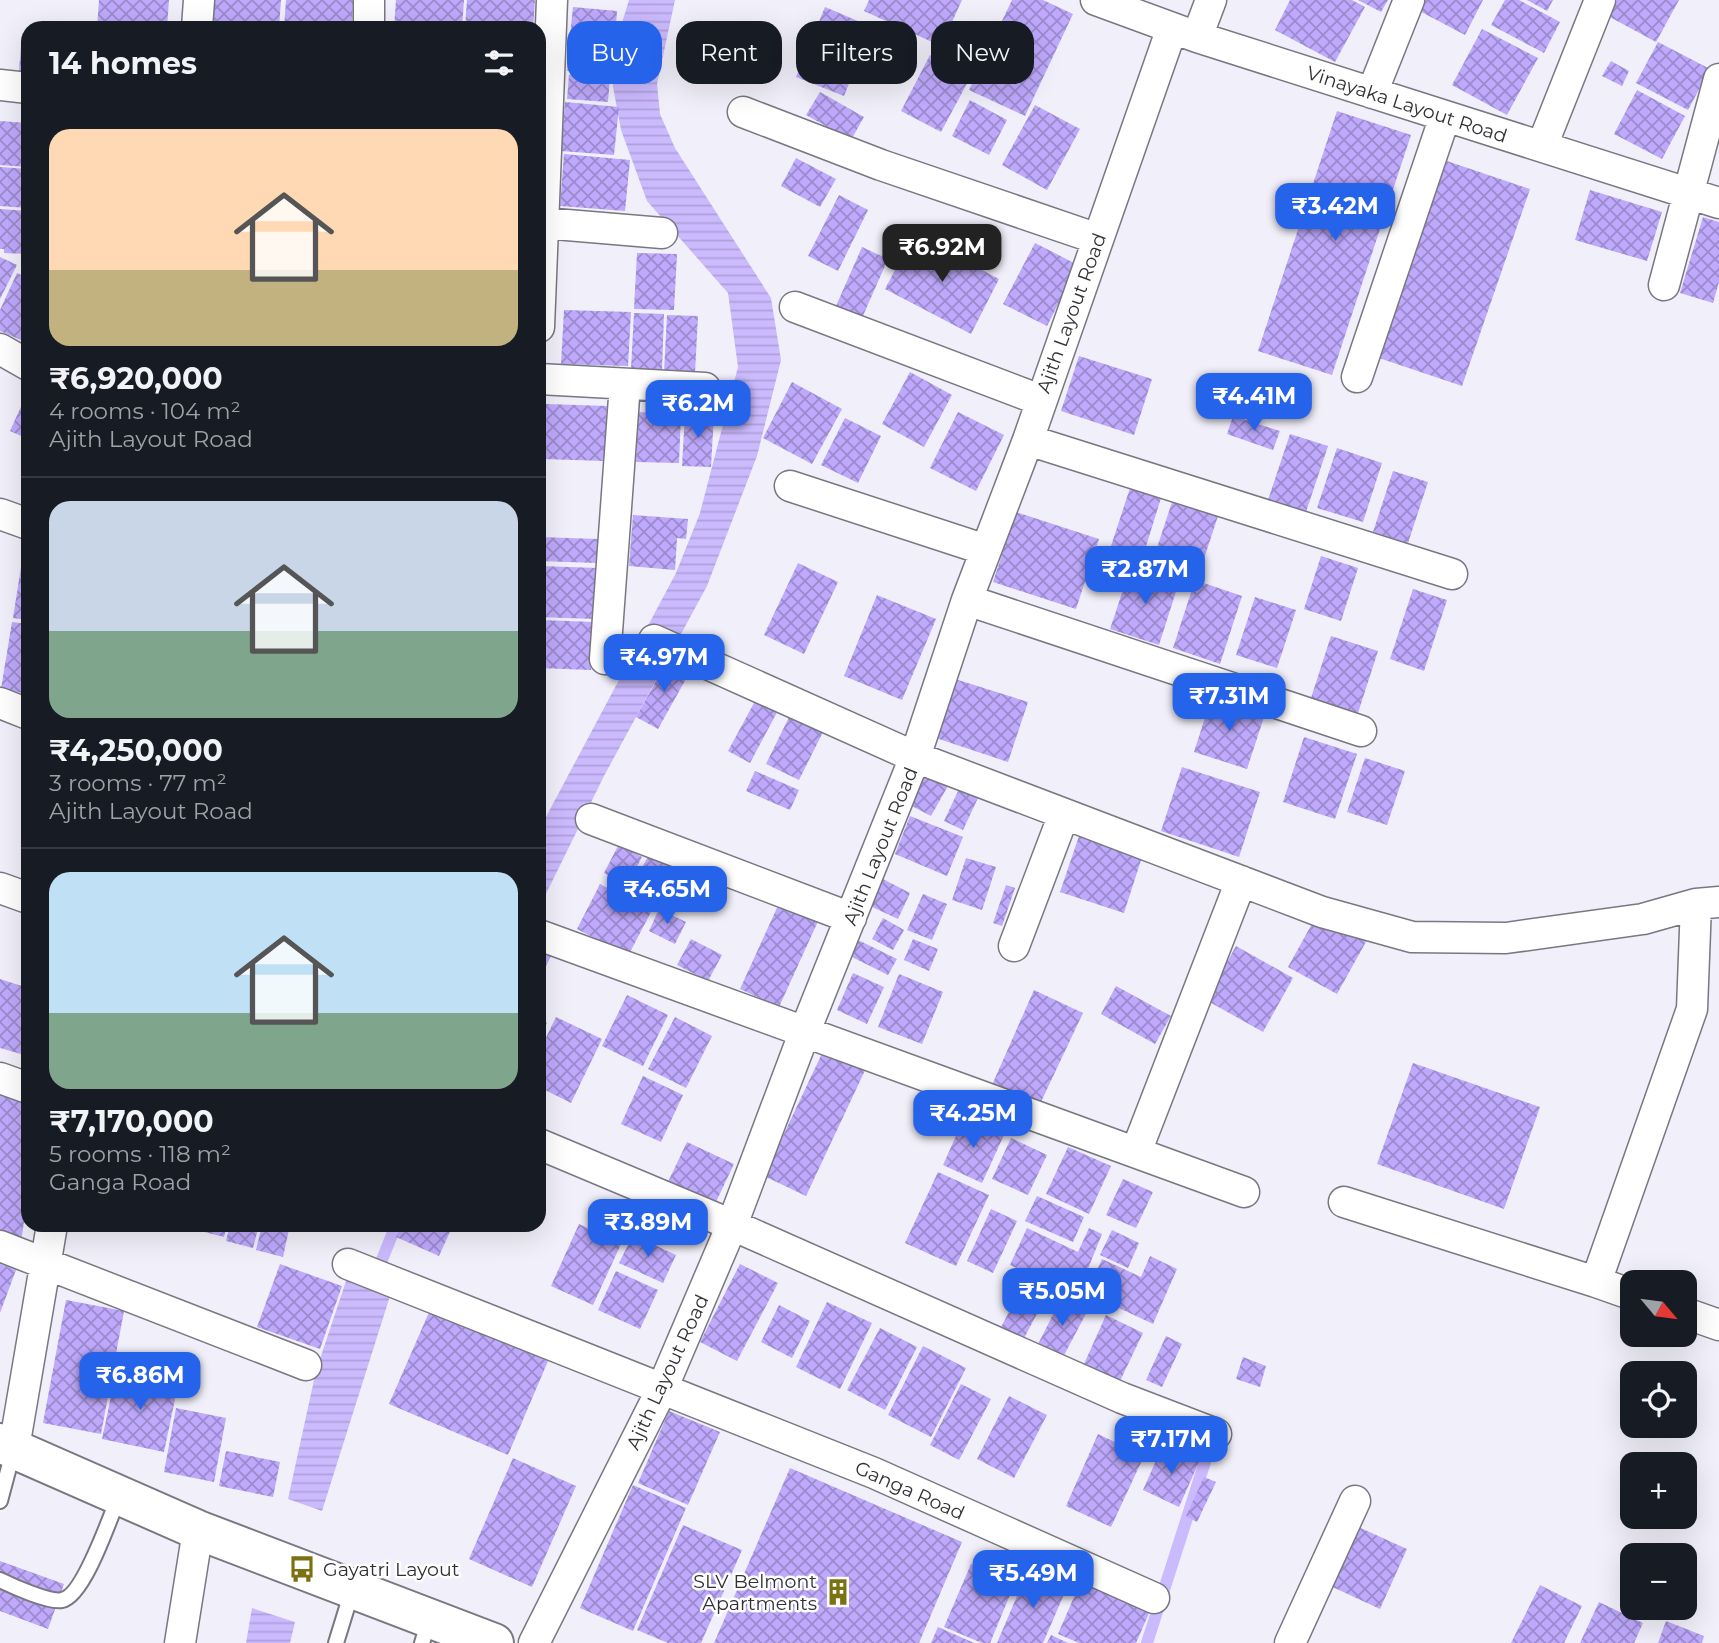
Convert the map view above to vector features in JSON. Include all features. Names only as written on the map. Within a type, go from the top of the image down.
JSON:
[{"type":"main road","points":[[7,1446],[198,1530],[353,1588],[425,1631],[494,1643]]},
{"type":"street","points":[[198,21],[199,0]]},
{"type":"street","points":[[369,0],[369,21]]},
{"type":"street","points":[[546,134],[552,0]]},
{"type":"street","name":"Vinayaka Layout Road","points":[[1096,0],[1185,33],[1719,203]]},
{"type":"street","name":"Ajith Layout Road","points":[[534,1643],[662,1389],[732,1225],[805,1031],[915,757],[967,600],[1028,440],[1098,239],[1185,33],[1211,0]]},
{"type":"street","points":[[1372,93],[1409,0]]},
{"type":"street","points":[[1542,146],[1600,0]]},
{"type":"street","points":[[1664,285],[1719,79]]},
{"type":"street","points":[[0,85],[21,87]]},
{"type":"street","points":[[743,112],[881,165],[1098,239]]},
{"type":"street","points":[[1357,377],[1445,116]]},
{"type":"street","points":[[546,223],[662,233]]},
{"type":"street","points":[[795,307],[1040,400]]},
{"type":"street","points":[[0,349],[21,361]]},
{"type":"street","points":[[546,379],[705,388]]},
{"type":"street","points":[[605,659],[625,384]]},
{"type":"street","points":[[1028,440],[1452,574]]},
{"type":"street","points":[[790,486],[986,550]]},
{"type":"street","points":[[0,514],[21,522]]},
{"type":"street","points":[[967,600],[1361,732]]},
{"type":"street","points":[[654,640],[915,757],[1322,912],[1412,937],[1506,938],[1643,919],[1708,903],[1692,1009],[1596,1282]]},
{"type":"street","points":[[0,703],[21,711]]},
{"type":"street","points":[[1014,946],[1064,814]]},
{"type":"street","points":[[591,820],[851,918]]},
{"type":"street","points":[[1136,1152],[1241,881]]},
{"type":"street","points":[[0,888],[21,896]]},
{"type":"street","points":[[546,938],[1244,1192]]},
{"type":"street","points":[[0,1078],[21,1086]]},
{"type":"street","points":[[546,1147],[732,1225],[1122,1398],[1216,1434]]},
{"type":"street","points":[[1343,1202],[1620,1290]]},
{"type":"street","points":[[7,1446],[47,1263],[51,1232]]},
{"type":"street","points":[[0,1246],[306,1365]]},
{"type":"street","name":"Ganga Road","points":[[348,1264],[874,1473],[1154,1598]]},
{"type":"street","points":[[1698,1318],[1719,1325]]},
{"type":"street","points":[[1297,1641],[1354,1501]]},
{"type":"street","points":[[180,1643],[198,1530]]},
{"type":"lane","points":[[0,1502],[7,1446]]},
{"type":"lane","points":[[0,1580],[56,1601],[71,1596],[83,1580],[120,1495]]},
{"type":"lane","points":[[336,1643],[353,1588]]},
{"type":"shaded area","points":[[629,0],[675,0],[662,61],[662,21],[623,21]]},
{"type":"shaded area","points":[[613,84],[657,84],[660,114],[675,148],[771,298],[781,360],[757,456],[707,586],[604,776],[546,894],[546,817],[676,573],[700,513],[738,367],[728,293],[647,201],[621,130]]},
{"type":"shaded area","points":[[348,1275],[390,1296],[322,1511],[288,1499],[316,1371]]},
{"type":"shaded area","points":[[252,1608],[295,1622],[290,1643],[246,1643]]},
{"type":"building","points":[[99,0],[169,0],[168,21],[98,21]]},
{"type":"building","points":[[214,0],[281,0],[280,21],[212,21]]},
{"type":"building","points":[[286,0],[353,0],[352,21],[284,21]]},
{"type":"building","points":[[396,0],[464,0],[462,21],[394,21]]},
{"type":"building","points":[[467,0],[535,0],[534,21],[466,21]]},
{"type":"building","points":[[869,0],[962,0],[952,21],[931,21],[931,41],[917,35],[917,21],[886,21],[864,11]]},
{"type":"building","points":[[1012,0],[1043,0],[1073,14],[1025,116],[969,90],[972,84],[1034,84],[1034,21],[1002,21]]},
{"type":"building","points":[[1290,0],[1352,0],[1365,7],[1335,62],[1275,30]]},
{"type":"building","points":[[1358,0],[1388,0],[1381,12]]},
{"type":"building","points":[[1413,0],[1483,0],[1465,35],[1410,6]]},
{"type":"building","points":[[1505,0],[1519,0],[1560,22],[1544,53],[1491,25]]},
{"type":"building","points":[[1527,0],[1553,0],[1547,11]]},
{"type":"building","points":[[1617,0],[1679,0],[1656,42],[1608,16]]},
{"type":"building","points":[[573,7],[617,11],[616,21],[572,21]]},
{"type":"building","points":[[825,7],[858,21],[819,21]]},
{"type":"building","points":[[1482,29],[1538,58],[1507,115],[1452,85]]},
{"type":"building","points":[[1658,42],[1710,69],[1688,110],[1636,83]]},
{"type":"building","points":[[21,47],[21,82],[18,82]]},
{"type":"building","points":[[930,55],[931,84],[967,84],[941,132],[901,111]]},
{"type":"building","points":[[1611,61],[1629,71],[1622,86],[1602,76]]},
{"type":"building","points":[[568,84],[610,84],[608,102],[567,99]]},
{"type":"building","points":[[814,84],[849,84],[844,96]]},
{"type":"building","points":[[1637,90],[1685,116],[1662,159],[1614,134]]},
{"type":"building","points":[[820,92],[864,117],[851,140],[806,115]]},
{"type":"building","points":[[970,100],[1007,120],[989,155],[952,136]]},
{"type":"building","points":[[565,102],[619,107],[614,155],[561,151]]},
{"type":"building","points":[[1035,105],[1080,129],[1047,190],[1002,165]]},
{"type":"building","points":[[1337,111],[1411,135],[1332,375],[1258,351]]},
{"type":"building","points":[[0,121],[21,122],[21,166],[0,165]]},
{"type":"building","points":[[564,154],[630,160],[625,211],[560,206]]},
{"type":"building","points":[[796,158],[836,179],[820,207],[781,186]]},
{"type":"building","points":[[1447,161],[1530,189],[1462,386],[1379,358]]},
{"type":"building","points":[[0,167],[21,168],[21,208],[0,206]]},
{"type":"building","points":[[1590,190],[1662,212],[1647,261],[1575,240]]},
{"type":"building","points":[[839,195],[868,210],[838,271],[808,256]]},
{"type":"building","points":[[0,209],[21,210],[21,254],[4,253],[4,249],[0,249]]},
{"type":"building","points":[[1703,217],[1719,222],[1719,282],[1713,303],[1680,293]]},
{"type":"building","points":[[914,234],[999,279],[971,334],[885,289]]},
{"type":"building","points":[[1035,243],[1078,265],[1047,326],[1003,304]]},
{"type":"building","points":[[862,247],[888,259],[862,318],[836,306]]},
{"type":"building","points":[[637,253],[677,254],[674,310],[634,309]]},
{"type":"building","points":[[0,257],[17,265],[0,299]]},
{"type":"building","points":[[17,273],[21,275],[21,340],[0,331],[0,310]]},
{"type":"building","points":[[564,310],[631,312],[628,366],[561,364]]},
{"type":"building","points":[[634,313],[664,314],[662,370],[631,369]]},
{"type":"building","points":[[667,315],[698,316],[695,373],[664,372]]},
{"type":"building","points":[[1079,356],[1152,379],[1134,435],[1061,411]]},
{"type":"building","points":[[910,372],[952,395],[924,447],[882,424]]},
{"type":"building","points":[[792,382],[842,409],[812,464],[763,438]]},
{"type":"building","points":[[546,404],[607,406],[604,461],[546,459]]},
{"type":"building","points":[[21,407],[21,436],[10,431]]},
{"type":"building","points":[[638,412],[681,414],[679,463],[636,462]]},
{"type":"building","points":[[958,412],[1004,435],[976,491],[930,468]]},
{"type":"building","points":[[685,414],[714,414],[711,467],[682,466]]},
{"type":"building","points":[[1233,416],[1280,431],[1273,450],[1227,434]]},
{"type":"building","points":[[845,418],[881,436],[858,483],[821,465]]},
{"type":"building","points":[[1290,434],[1328,446],[1306,512],[1268,500]]},
{"type":"building","points":[[1337,448],[1382,463],[1363,522],[1317,508]]},
{"type":"building","points":[[1393,471],[1428,482],[1408,543],[1373,532]]},
{"type":"building","points":[[1130,488],[1161,498],[1143,556],[1111,546]]},
{"type":"building","points":[[1174,496],[1220,510],[1198,577],[1152,563]]},
{"type":"building","points":[[1016,512],[1099,539],[1076,609],[993,582]]},
{"type":"building","points":[[633,515],[688,519],[686,539],[677,538],[675,570],[629,566]]},
{"type":"building","points":[[546,537],[598,539],[597,563],[546,561]]},
{"type":"building","points":[[1321,556],[1358,568],[1341,621],[1304,609]]},
{"type":"building","points":[[798,563],[838,582],[804,654],[764,635]]},
{"type":"building","points":[[546,566],[598,568],[595,619],[546,617]]},
{"type":"building","points":[[1131,566],[1179,582],[1159,645],[1110,629]]},
{"type":"building","points":[[21,567],[21,619],[13,618]]},
{"type":"building","points":[[1195,580],[1242,596],[1220,664],[1173,648]]},
{"type":"building","points":[[1413,589],[1447,600],[1424,671],[1390,659]]},
{"type":"building","points":[[877,595],[936,619],[902,700],[844,676]]},
{"type":"building","points":[[1255,597],[1296,610],[1277,668],[1236,655]]},
{"type":"building","points":[[546,620],[593,622],[591,670],[546,668]]},
{"type":"building","points":[[12,622],[21,623],[21,693],[1,689]]},
{"type":"building","points":[[1331,636],[1378,651],[1358,713],[1311,698]]},
{"type":"building","points":[[669,658],[691,670],[658,729],[636,717]]},
{"type":"building","points":[[955,679],[1028,702],[1008,762],[936,738]]},
{"type":"building","points":[[760,692],[782,703],[750,763],[728,751]]},
{"type":"building","points":[[1212,696],[1265,714],[1247,769],[1194,752]]},
{"type":"building","points":[[794,707],[827,724],[799,780],[766,764]]},
{"type":"building","points":[[1304,737],[1357,754],[1335,819],[1283,802]]},
{"type":"building","points":[[1365,758],[1405,771],[1387,825],[1347,812]]},
{"type":"building","points":[[1182,767],[1260,792],[1239,857],[1161,831]]},
{"type":"building","points":[[755,771],[799,790],[790,810],[746,791]]},
{"type":"building","points":[[926,771],[949,784],[931,816],[908,804]]},
{"type":"building","points":[[959,789],[978,798],[963,830],[944,821]]},
{"type":"building","points":[[910,816],[963,837],[947,876],[895,854]]},
{"type":"building","points":[[1079,836],[1142,857],[1124,913],[1060,892]]},
{"type":"building","points":[[619,844],[642,857],[627,885],[604,873]]},
{"type":"building","points":[[651,851],[672,862],[653,896],[633,884]]},
{"type":"building","points":[[966,858],[996,867],[982,910],[952,900]]},
{"type":"building","points":[[881,878],[910,893],[898,919],[868,905]]},
{"type":"building","points":[[600,884],[651,912],[628,956],[577,929]]},
{"type":"building","points":[[1006,885],[1015,888],[1002,926],[993,923]]},
{"type":"building","points":[[923,894],[947,904],[932,940],[907,930]]},
{"type":"building","points":[[781,899],[820,917],[779,1007],[740,989]]},
{"type":"building","points":[[659,909],[686,922],[675,944],[649,931]]},
{"type":"building","points":[[1318,913],[1367,940],[1337,994],[1288,967]]},
{"type":"building","points":[[883,918],[904,930],[893,950],[872,939]]},
{"type":"building","points":[[691,939],[722,955],[708,981],[677,965]]},
{"type":"building","points":[[856,939],[897,959],[888,975],[848,955]]},
{"type":"building","points":[[913,939],[938,949],[929,971],[904,960]]},
{"type":"building","points":[[1236,946],[1293,978],[1263,1032],[1206,1000]]},
{"type":"building","points":[[546,948],[553,952],[546,966]]},
{"type":"building","points":[[853,973],[884,987],[867,1024],[837,1010]]},
{"type":"building","points":[[899,974],[943,992],[922,1044],[878,1027]]},
{"type":"building","points":[[0,979],[21,986],[21,1054],[0,1048]]},
{"type":"building","points":[[1116,986],[1171,1016],[1155,1044],[1101,1014]]},
{"type":"building","points":[[1034,990],[1083,1013],[1040,1104],[992,1085]]},
{"type":"building","points":[[627,995],[668,1015],[643,1066],[602,1046]]},
{"type":"building","points":[[556,1017],[602,1039],[571,1103],[546,1090],[546,1038]]},
{"type":"building","points":[[675,1017],[712,1036],[686,1088],[648,1069]]},
{"type":"building","points":[[826,1045],[868,1064],[806,1196],[764,1176]]},
{"type":"building","points":[[1413,1063],[1540,1107],[1504,1209],[1377,1164]]},
{"type":"building","points":[[643,1076],[683,1095],[661,1142],[621,1124]]},
{"type":"building","points":[[0,1088],[21,1096],[21,1242],[0,1233]]},
{"type":"building","points":[[964,1118],[1004,1135],[982,1183],[943,1165]]},
{"type":"building","points":[[1011,1138],[1047,1155],[1028,1195],[992,1179]]},
{"type":"building","points":[[687,1142],[734,1164],[714,1206],[667,1184]]},
{"type":"building","points":[[1068,1147],[1111,1166],[1089,1214],[1046,1194]]},
{"type":"building","points":[[938,1172],[989,1195],[956,1266],[905,1243]]},
{"type":"building","points":[[1123,1179],[1153,1192],[1136,1228],[1106,1215]]},
{"type":"building","points":[[1037,1196],[1084,1217],[1073,1242],[1025,1221]]},
{"type":"building","points":[[991,1209],[1017,1221],[993,1273],[967,1261]]},
{"type":"building","points":[[579,1224],[621,1244],[593,1305],[551,1286]]},
{"type":"building","points":[[1027,1228],[1078,1252],[1089,1228],[1102,1234],[1077,1296],[1010,1265]]},
{"type":"building","points":[[1112,1230],[1139,1243],[1128,1268],[1100,1255]]},
{"type":"building","points":[[204,1232],[225,1232],[224,1237]]},
{"type":"building","points":[[228,1232],[257,1232],[253,1248],[226,1241]]},
{"type":"building","points":[[260,1232],[288,1232],[283,1257],[256,1250]]},
{"type":"building","points":[[398,1232],[450,1232],[439,1256],[396,1237]]},
{"type":"building","points":[[633,1235],[676,1255],[663,1283],[619,1263]]},
{"type":"building","points":[[1150,1256],[1177,1269],[1153,1324],[1087,1293],[1102,1259],[1141,1277]]},
{"type":"building","points":[[0,1264],[16,1270],[0,1313]]},
{"type":"building","points":[[280,1264],[342,1286],[320,1349],[257,1327]]},
{"type":"building","points":[[740,1264],[778,1283],[737,1361],[700,1342]]},
{"type":"building","points":[[616,1271],[658,1290],[640,1329],[598,1310]]},
{"type":"building","points":[[1026,1279],[1049,1291],[1021,1344],[998,1333]]},
{"type":"building","points":[[1063,1295],[1089,1308],[1061,1361],[1036,1348]]},
{"type":"building","points":[[66,1300],[124,1311],[101,1434],[43,1423]]},
{"type":"building","points":[[827,1302],[872,1323],[840,1389],[796,1367]]},
{"type":"building","points":[[779,1305],[810,1321],[792,1358],[761,1342]]},
{"type":"building","points":[[430,1310],[548,1361],[508,1455],[389,1404]]},
{"type":"building","points":[[1106,1315],[1143,1333],[1120,1381],[1084,1364]]},
{"type":"building","points":[[880,1328],[917,1347],[885,1410],[847,1390]]},
{"type":"building","points":[[1166,1336],[1182,1344],[1162,1387],[1146,1380]]},
{"type":"building","points":[[923,1346],[966,1368],[931,1437],[888,1415]]},
{"type":"building","points":[[1243,1357],[1266,1366],[1260,1387],[1236,1379]]},
{"type":"building","points":[[116,1373],[178,1385],[164,1452],[102,1439]]},
{"type":"building","points":[[961,1384],[991,1399],[959,1460],[930,1445]]},
{"type":"building","points":[[1009,1396],[1047,1415],[1014,1478],[977,1459]]},
{"type":"building","points":[[176,1408],[226,1418],[214,1482],[164,1472]]},
{"type":"building","points":[[669,1411],[720,1432],[688,1505],[638,1483]]},
{"type":"building","points":[[1098,1434],[1144,1456],[1111,1527],[1066,1506]]},
{"type":"building","points":[[1163,1445],[1199,1462],[1179,1507],[1143,1490]]},
{"type":"building","points":[[226,1451],[280,1462],[273,1497],[219,1486]]},
{"type":"building","points":[[513,1458],[576,1486],[532,1587],[469,1559]]},
{"type":"building","name":"SLV Belmont Apartments","points":[[790,1468],[962,1542],[919,1643],[714,1643]]},
{"type":"building","points":[[1204,1477],[1216,1482],[1197,1522],[1186,1516]]},
{"type":"building","points":[[633,1485],[686,1508],[633,1631],[580,1608]]},
{"type":"building","points":[[683,1525],[742,1550],[701,1643],[668,1643],[637,1630]]},
{"type":"building","points":[[1354,1525],[1407,1549],[1380,1609],[1326,1584]]},
{"type":"building","points":[[0,1561],[64,1584],[48,1629],[0,1611]]},
{"type":"building","points":[[971,1564],[1015,1583],[990,1643],[982,1643],[944,1627]]},
{"type":"building","points":[[1029,1568],[1068,1585],[1043,1643],[997,1643]]},
{"type":"building","points":[[1084,1574],[1153,1604],[1136,1643],[1079,1643],[1058,1634]]},
{"type":"building","points":[[1540,1585],[1582,1606],[1564,1643],[1511,1643]]},
{"type":"building","points":[[1599,1602],[1620,1612],[1620,1620],[1637,1620],[1643,1623],[1634,1643],[1580,1643]]},
{"type":"building","points":[[1666,1621],[1704,1636],[1702,1643],[1658,1643]]},
{"type":"building","points":[[938,1627],[974,1643],[931,1643]]},
{"type":"building","points":[[1051,1635],[1068,1643],[1047,1643]]},
{"type":"waterway","points":[[375,1277],[393,1232]]},
{"type":"waterway","points":[[1147,1643],[1210,1446]]},
{"type":"place","name":"Gayatri Layout","points":[[302,1569]]},
{"type":"place","name":"SLV Belmont Apartments","points":[[838,1592]]}]
